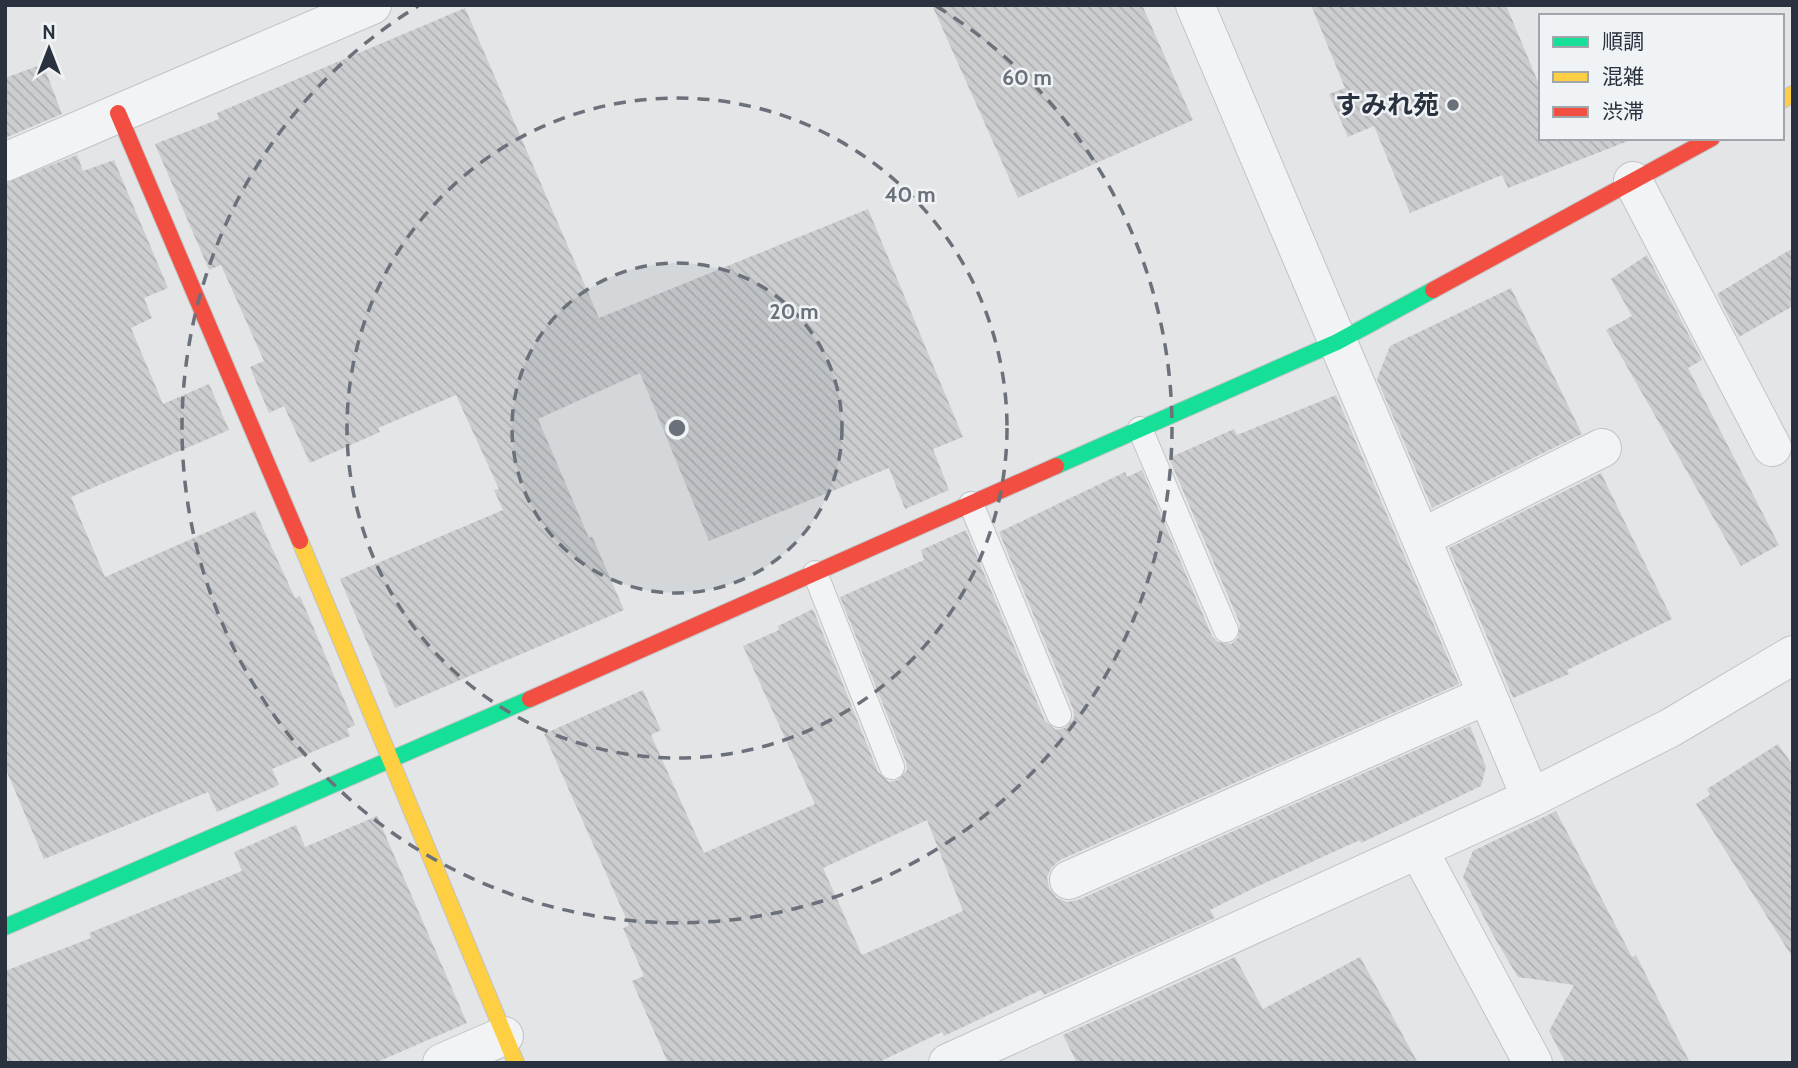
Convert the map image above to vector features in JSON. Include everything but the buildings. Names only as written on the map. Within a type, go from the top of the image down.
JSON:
[{"type":"street","points":[[5,162],[372,5]]},
{"type":"street","points":[[1195,5],[1531,798]]},
{"type":"street","points":[[118,113],[393,760],[510,1049],[442,1063]]},
{"type":"street","points":[[5,927],[393,760],[1337,342],[1708,140]]},
{"type":"street","points":[[1633,181],[1772,447]]},
{"type":"street","points":[[1421,538],[1602,448]]},
{"type":"street","points":[[948,1063],[1531,798],[1670,728],[1793,655]]},
{"type":"street","points":[[1069,880],[1487,695]]},
{"type":"street","points":[[1419,851],[1533,1063]]},
{"type":"lane","points":[[1140,429],[1226,630]]},
{"type":"lane","points":[[971,504],[1059,715]]},
{"type":"lane","points":[[815,573],[892,767]]},
{"type":"traffic: fast","points":[[1056,466],[1337,342],[1433,290]]},
{"type":"traffic: fast","points":[[5,927],[530,699]]},
{"type":"traffic: slow","points":[[1784,99],[1793,94]]},
{"type":"traffic: slow","points":[[300,541],[516,1063]]},
{"type":"traffic: jam","points":[[118,113],[300,541]]},
{"type":"traffic: jam","points":[[1433,290],[1708,140]]},
{"type":"traffic: jam","points":[[530,699],[1056,466]]},
{"type":"place","name":"すみれ苑","points":[[1453,105]]}]
